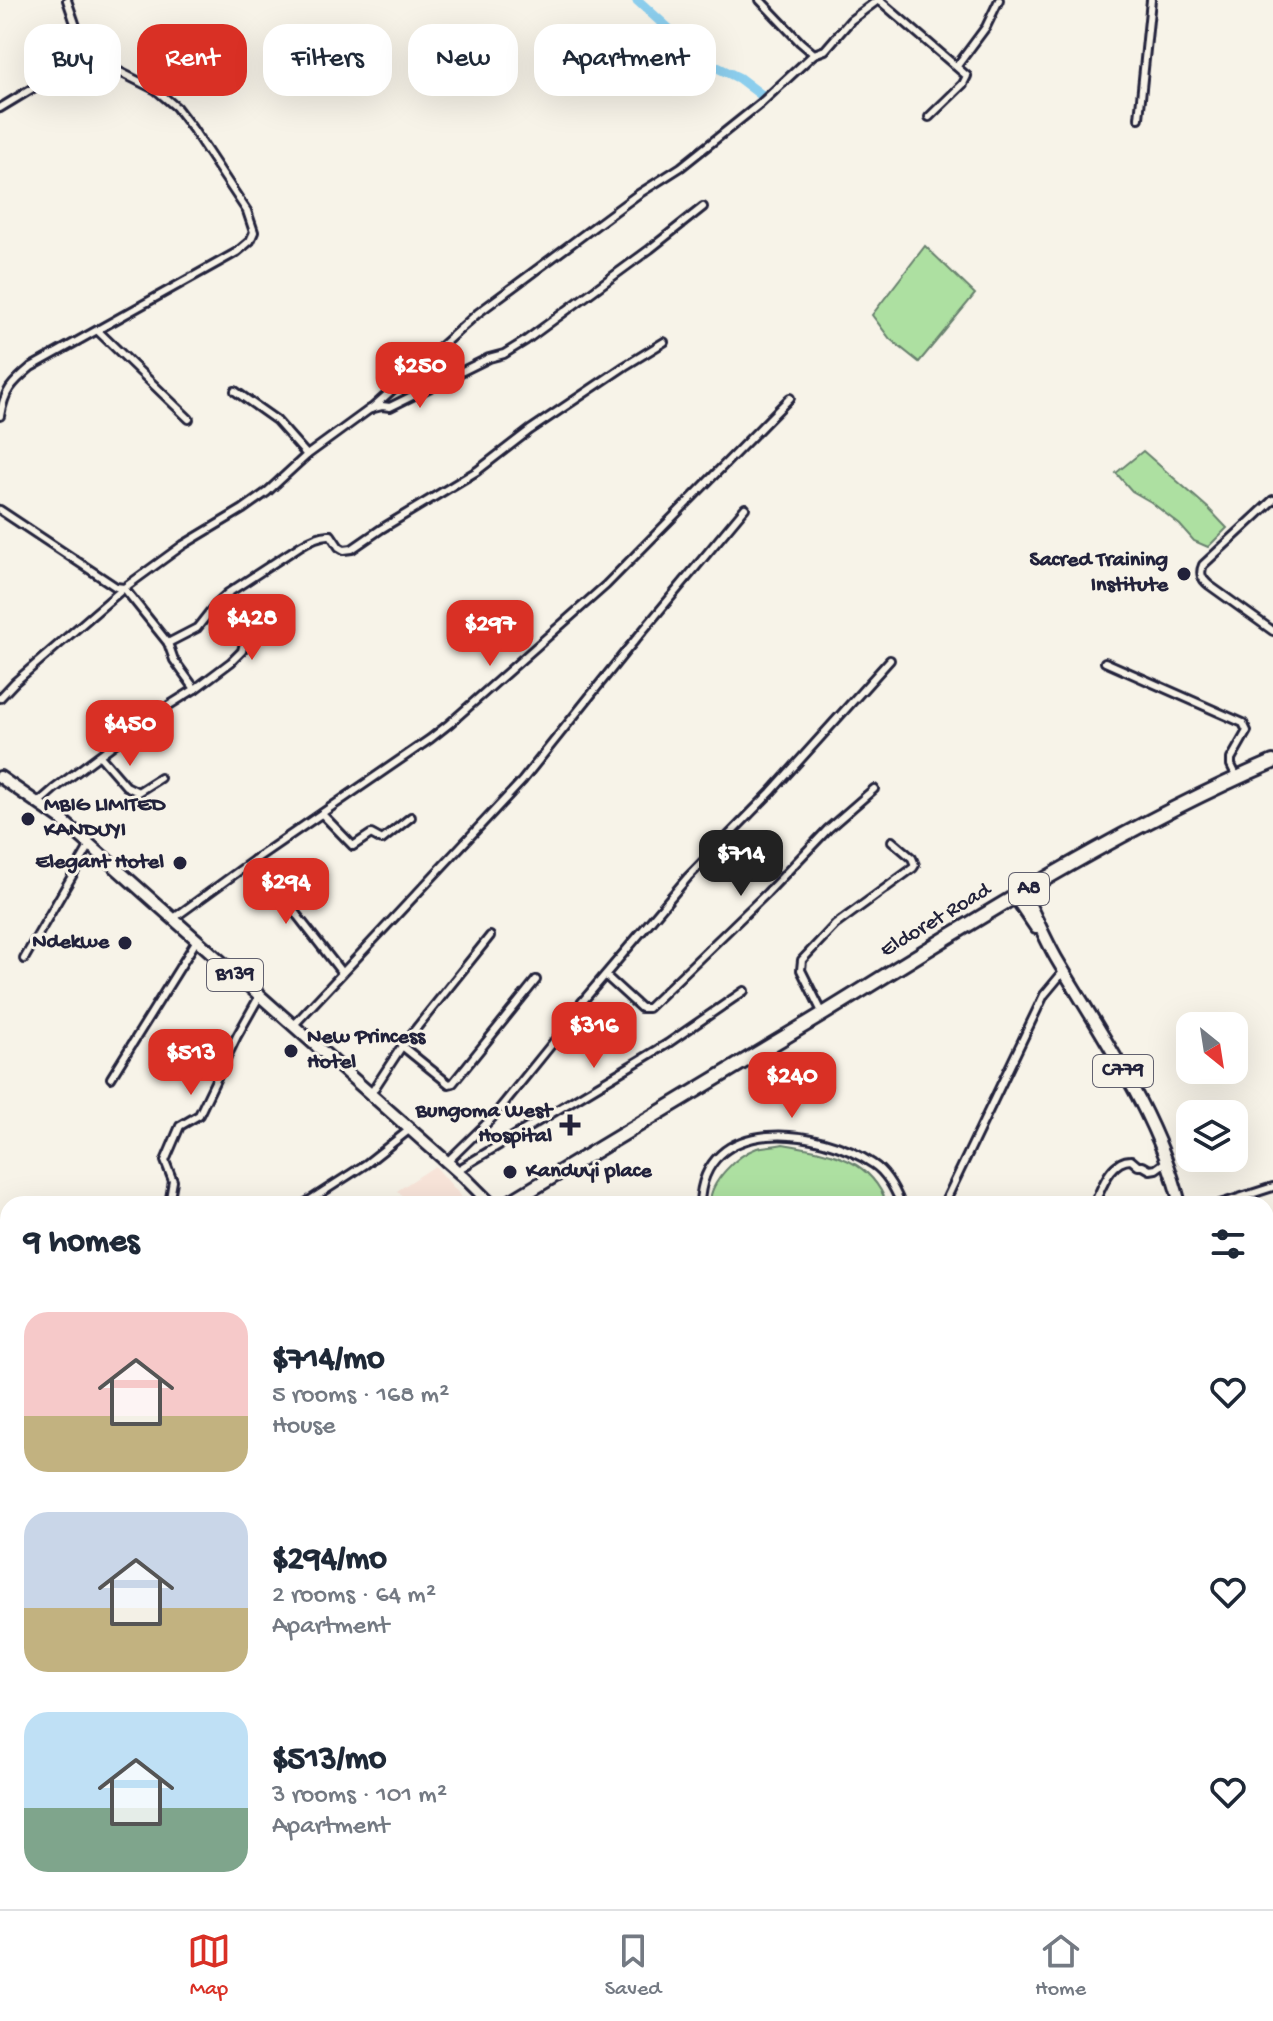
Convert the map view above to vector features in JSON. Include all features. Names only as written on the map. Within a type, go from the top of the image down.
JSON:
[{"type":"highway","name":"Eldoret Road","points":[[520,1196],[871,983],[1145,822],[1273,762]]},
{"type":"main road","name":"B139","points":[[0,777],[62,820],[461,1174]]},
{"type":"main road","name":"C779","points":[[1020,897],[1141,1104],[1167,1161],[1178,1196]]},
{"type":"main road","points":[[461,1174],[481,1196]]},
{"type":"main road","points":[[461,1174],[490,1196]]},
{"type":"street","points":[[67,0],[75,24]]},
{"type":"street","points":[[760,0],[814,54]]},
{"type":"street","points":[[0,698],[124,588],[183,545],[267,492],[307,455],[370,409],[478,313],[637,195],[681,167],[761,103],[814,54],[825,50],[851,20],[879,0],[967,76],[929,117]]},
{"type":"street","points":[[957,66],[986,27],[999,0]]},
{"type":"street","points":[[1139,118],[1151,0]]},
{"type":"street","points":[[0,416],[5,397],[17,379],[31,367],[237,252],[250,241],[254,232],[247,211],[176,107],[156,90],[121,73]]},
{"type":"street","points":[[0,108],[24,93]]},
{"type":"street","points":[[370,409],[390,407],[489,358],[504,354],[703,207]]},
{"type":"street","points":[[98,331],[189,419]]},
{"type":"street","points":[[168,643],[197,628],[228,593],[312,539],[331,535],[344,550],[352,549],[477,471],[530,430],[664,342]]},
{"type":"street","points":[[235,391],[276,420],[307,455]]},
{"type":"street","points":[[174,918],[430,739],[645,547],[790,398]]},
{"type":"street","points":[[1273,500],[1201,570],[1209,585],[1273,631]]},
{"type":"street","points":[[293,1026],[522,781],[745,508]]},
{"type":"street","points":[[0,510],[116,587],[124,588],[168,643],[174,660],[195,689]]},
{"type":"street","points":[[38,803],[152,716],[231,662],[242,651],[245,639],[270,620],[277,623],[289,615]]},
{"type":"street","points":[[446,1163],[503,1106],[560,1034],[566,1021],[688,877],[762,802],[890,660]]},
{"type":"street","points":[[1105,662],[1243,723],[1247,731],[1231,759],[1237,777]]},
{"type":"street","points":[[100,756],[131,790],[138,792],[160,778]]},
{"type":"street","points":[[606,976],[641,1008],[648,1008],[828,829],[874,789]]},
{"type":"street","points":[[322,814],[353,846],[371,834],[379,840],[384,839],[411,817]]},
{"type":"street","points":[[823,1014],[801,970],[802,960],[835,925],[913,868],[912,858],[892,841]]},
{"type":"street","points":[[24,959],[90,845]]},
{"type":"street","points":[[254,860],[342,973]]},
{"type":"street","points":[[370,1095],[402,1046],[490,936]]},
{"type":"street","points":[[111,1078],[197,940]]},
{"type":"street","points":[[948,1196],[1044,995],[1064,971]]},
{"type":"street","points":[[402,1046],[449,1084],[453,1083],[536,980]]},
{"type":"street","points":[[461,1174],[667,1044],[744,991]]},
{"type":"street","points":[[170,1196],[173,1181],[165,1161],[177,1131],[199,1115],[259,997]]},
{"type":"street","points":[[316,1196],[366,1164],[409,1130]]},
{"type":"street","points":[[701,1196],[704,1176],[723,1151],[736,1143],[786,1134],[853,1152],[875,1165],[888,1178],[897,1196]]},
{"type":"street","points":[[1098,1196],[1114,1167],[1121,1161],[1131,1160],[1138,1166],[1153,1170],[1167,1161]]},
{"type":"street","points":[[1245,1196],[1273,1187]]},
{"type":"shaded area","points":[[435,1166],[461,1196],[403,1196],[397,1191]]},
{"type":"green space","points":[[925,246],[975,294],[919,362],[890,339],[872,315]]},
{"type":"green space","points":[[1143,451],[1227,528],[1208,547],[1194,541],[1180,525],[1132,491],[1116,473]]},
{"type":"green space","points":[[783,1144],[845,1159],[870,1176],[883,1196],[711,1196],[726,1170],[757,1148]]},
{"type":"waterway","points":[[637,0],[704,61],[739,78],[764,97]]},
{"type":"place","name":"Sacred Training Institute","points":[[1184,574]]},
{"type":"place","name":"MBIG LIMITED KANDUYI","points":[[28,819]]},
{"type":"place","name":"Elegant Hotel","points":[[180,863]]},
{"type":"place","name":"Ndekwe","points":[[125,943]]},
{"type":"place","name":"New Princess Hotel","points":[[291,1051]]},
{"type":"place","name":"Bungoma West Hospital","points":[[570,1125]]},
{"type":"place","name":"Kanduyi place","points":[[510,1172]]}]
